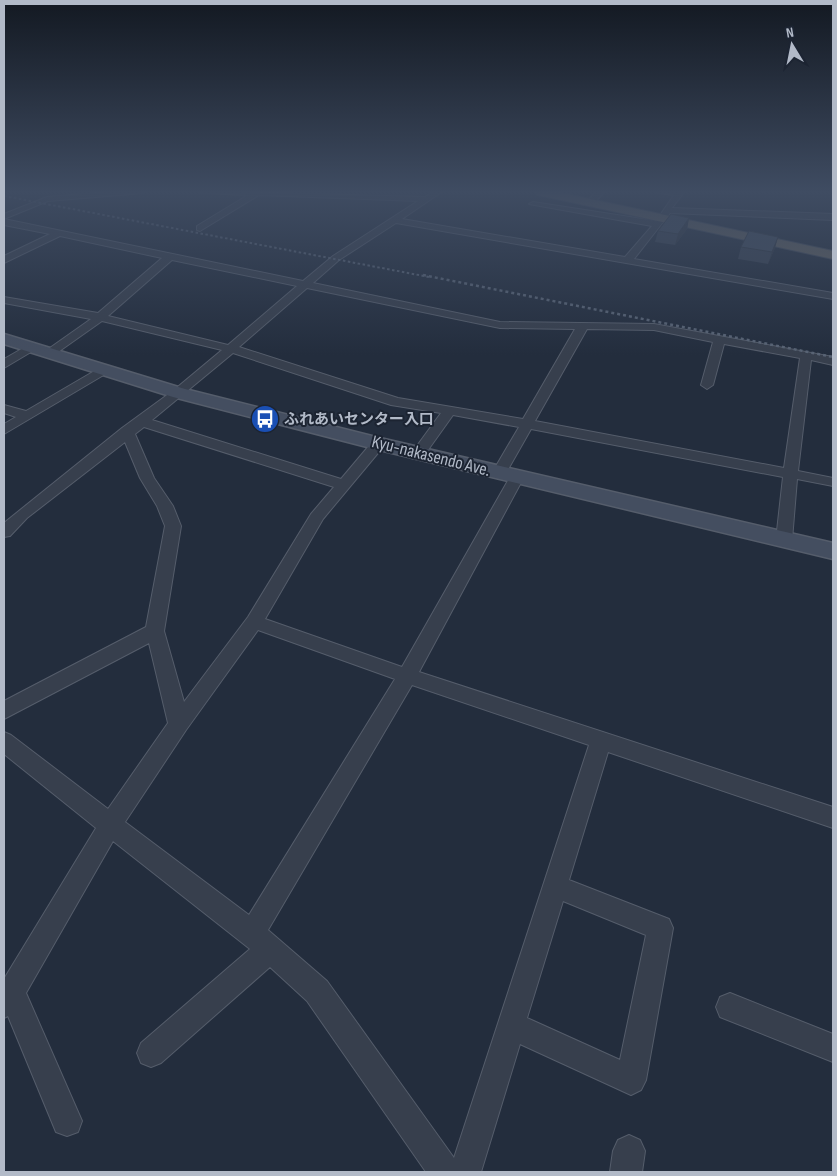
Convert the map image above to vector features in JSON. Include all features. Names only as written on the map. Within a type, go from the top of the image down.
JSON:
[{"type":"highway","points":[[793,246],[833,255]]},
{"type":"highway","points":[[808,246],[833,251]]},
{"type":"main road","name":"Kyu-nakasendo Ave.","points":[[4,339],[179,393],[378,444],[833,551]]},
{"type":"street","points":[[4,260],[33,246]]},
{"type":"street","points":[[121,246],[500,325],[654,327],[833,361]]},
{"type":"street","points":[[4,532],[21,515],[127,431],[179,393],[336,258],[354,246]]},
{"type":"street","points":[[545,246],[833,296]]},
{"type":"street","points":[[628,260],[639,246]]},
{"type":"street","points":[[51,353],[100,317],[170,256]]},
{"type":"street","points":[[4,300],[100,317],[232,349],[396,402],[527,424],[833,482]]},
{"type":"street","points":[[151,1052],[261,941],[408,676],[508,475],[527,424],[590,315]]},
{"type":"street","points":[[707,385],[720,339]]},
{"type":"street","points":[[4,364],[32,348]]},
{"type":"street","points":[[784,540],[790,473],[806,356]]},
{"type":"street","points":[[4,430],[103,370]]},
{"type":"street","points":[[4,409],[28,416]]},
{"type":"street","points":[[418,454],[448,410]]},
{"type":"street","points":[[140,421],[345,485]]},
{"type":"street","points":[[127,431],[147,478],[165,506],[174,526],[155,631],[179,724]]},
{"type":"street","points":[[67,1121],[7,998],[110,825],[179,724],[254,622],[318,517],[378,444]]},
{"type":"street","points":[[254,622],[408,676],[833,817]]},
{"type":"street","points":[[4,710],[155,631]]},
{"type":"street","points":[[465,1172],[601,740]]},
{"type":"street","points":[[4,741],[42,773],[261,941],[317,991],[445,1172]]},
{"type":"street","points":[[511,1026],[631,1080],[660,928],[555,886]]},
{"type":"street","points":[[730,1007],[833,1048]]},
{"type":"building","points":[[742,246],[774,246],[772,252]]},
{"type":"railway","points":[[266,246],[429,277]]},
{"type":"railway","points":[[423,275],[833,357]]},
{"type":"place","name":"ふれあいセンター入口","points":[[265,419]]}]
